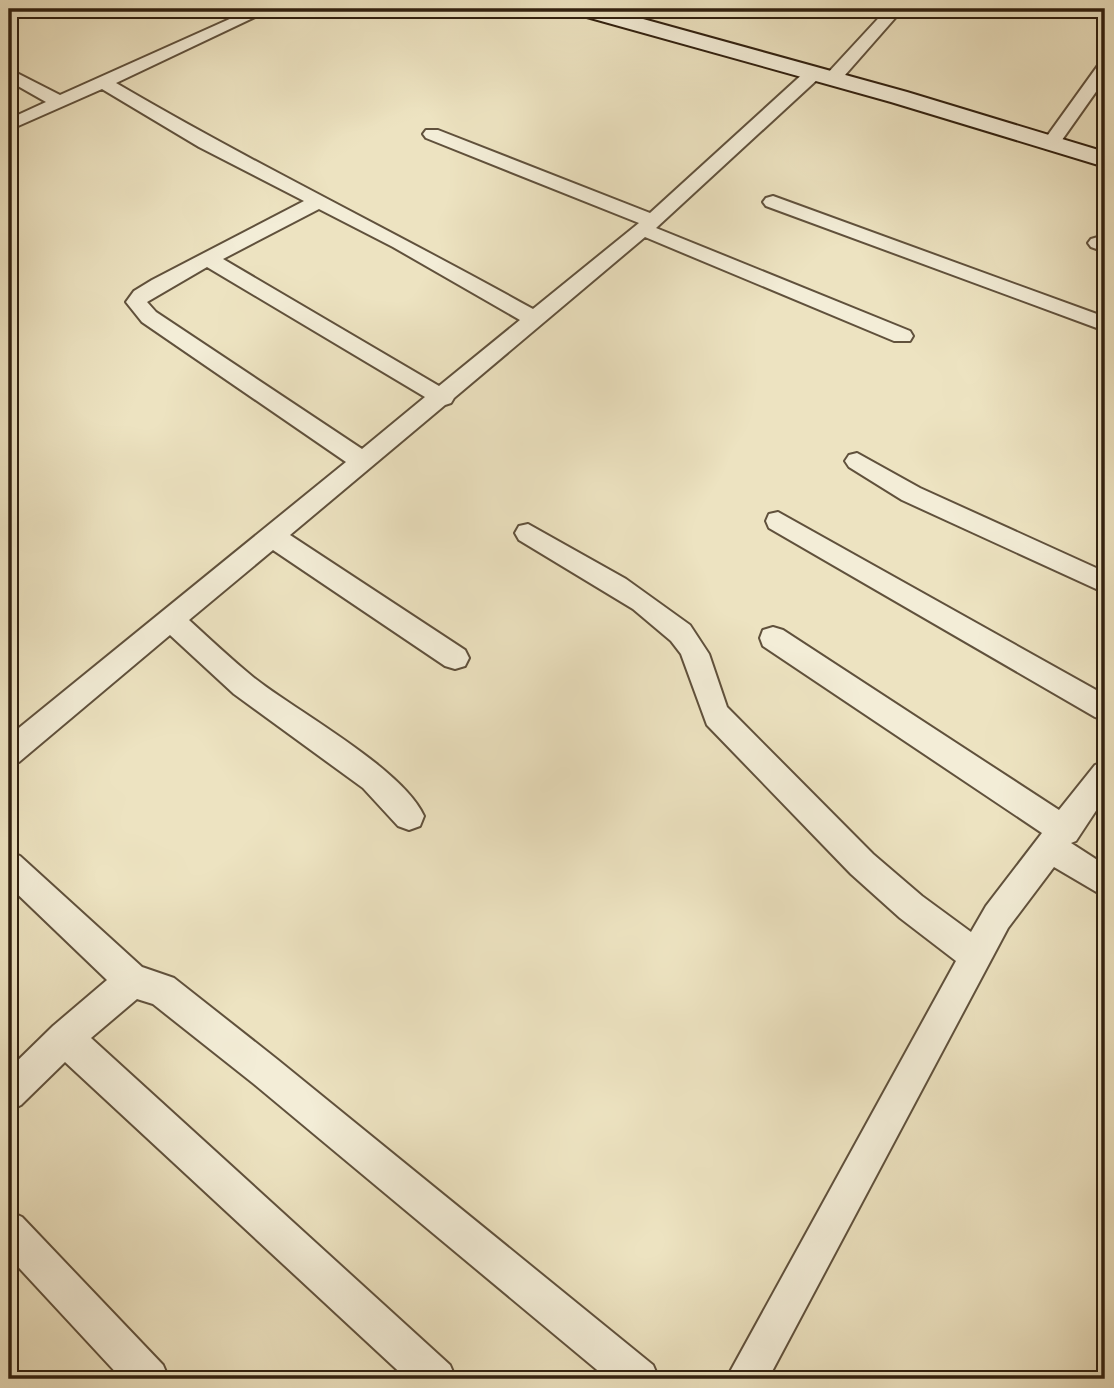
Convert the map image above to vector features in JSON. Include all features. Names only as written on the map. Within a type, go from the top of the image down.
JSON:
[{"type":"street","points":[[9,125],[264,9]]},
{"type":"street","points":[[584,9],[1105,159]]},
{"type":"street","points":[[9,753],[443,398],[822,77],[895,9]]},
{"type":"street","points":[[1051,144],[1105,68]]},
{"type":"street","points":[[9,75],[60,102]]},
{"type":"street","points":[[104,83],[205,142],[400,243],[534,320]]},
{"type":"street","points":[[432,134],[902,336]]},
{"type":"street","points":[[317,202],[141,296],[136,302],[139,309],[364,462]]},
{"type":"street","points":[[773,202],[1105,324]]},
{"type":"street","points":[[208,259],[443,398]]},
{"type":"street","points":[[856,461],[911,494],[1105,583]]},
{"type":"street","points":[[778,522],[1105,709]]},
{"type":"street","points":[[528,534],[656,612],[682,633],[692,646],[707,698],[717,716],[862,864],[911,907],[975,956]]},
{"type":"street","points":[[273,537],[455,658]]},
{"type":"street","points":[[171,620],[244,686],[373,779],[409,816]]},
{"type":"street","points":[[773,638],[1058,839],[1105,882]]},
{"type":"street","points":[[746,1379],[997,917],[1105,774]]},
{"type":"street","points":[[9,866],[132,981],[162,990],[266,1072],[639,1379]]},
{"type":"street","points":[[9,1093],[65,1038],[132,981]]},
{"type":"street","points":[[65,1038],[436,1379]]},
{"type":"street","points":[[9,1230],[149,1379]]}]
